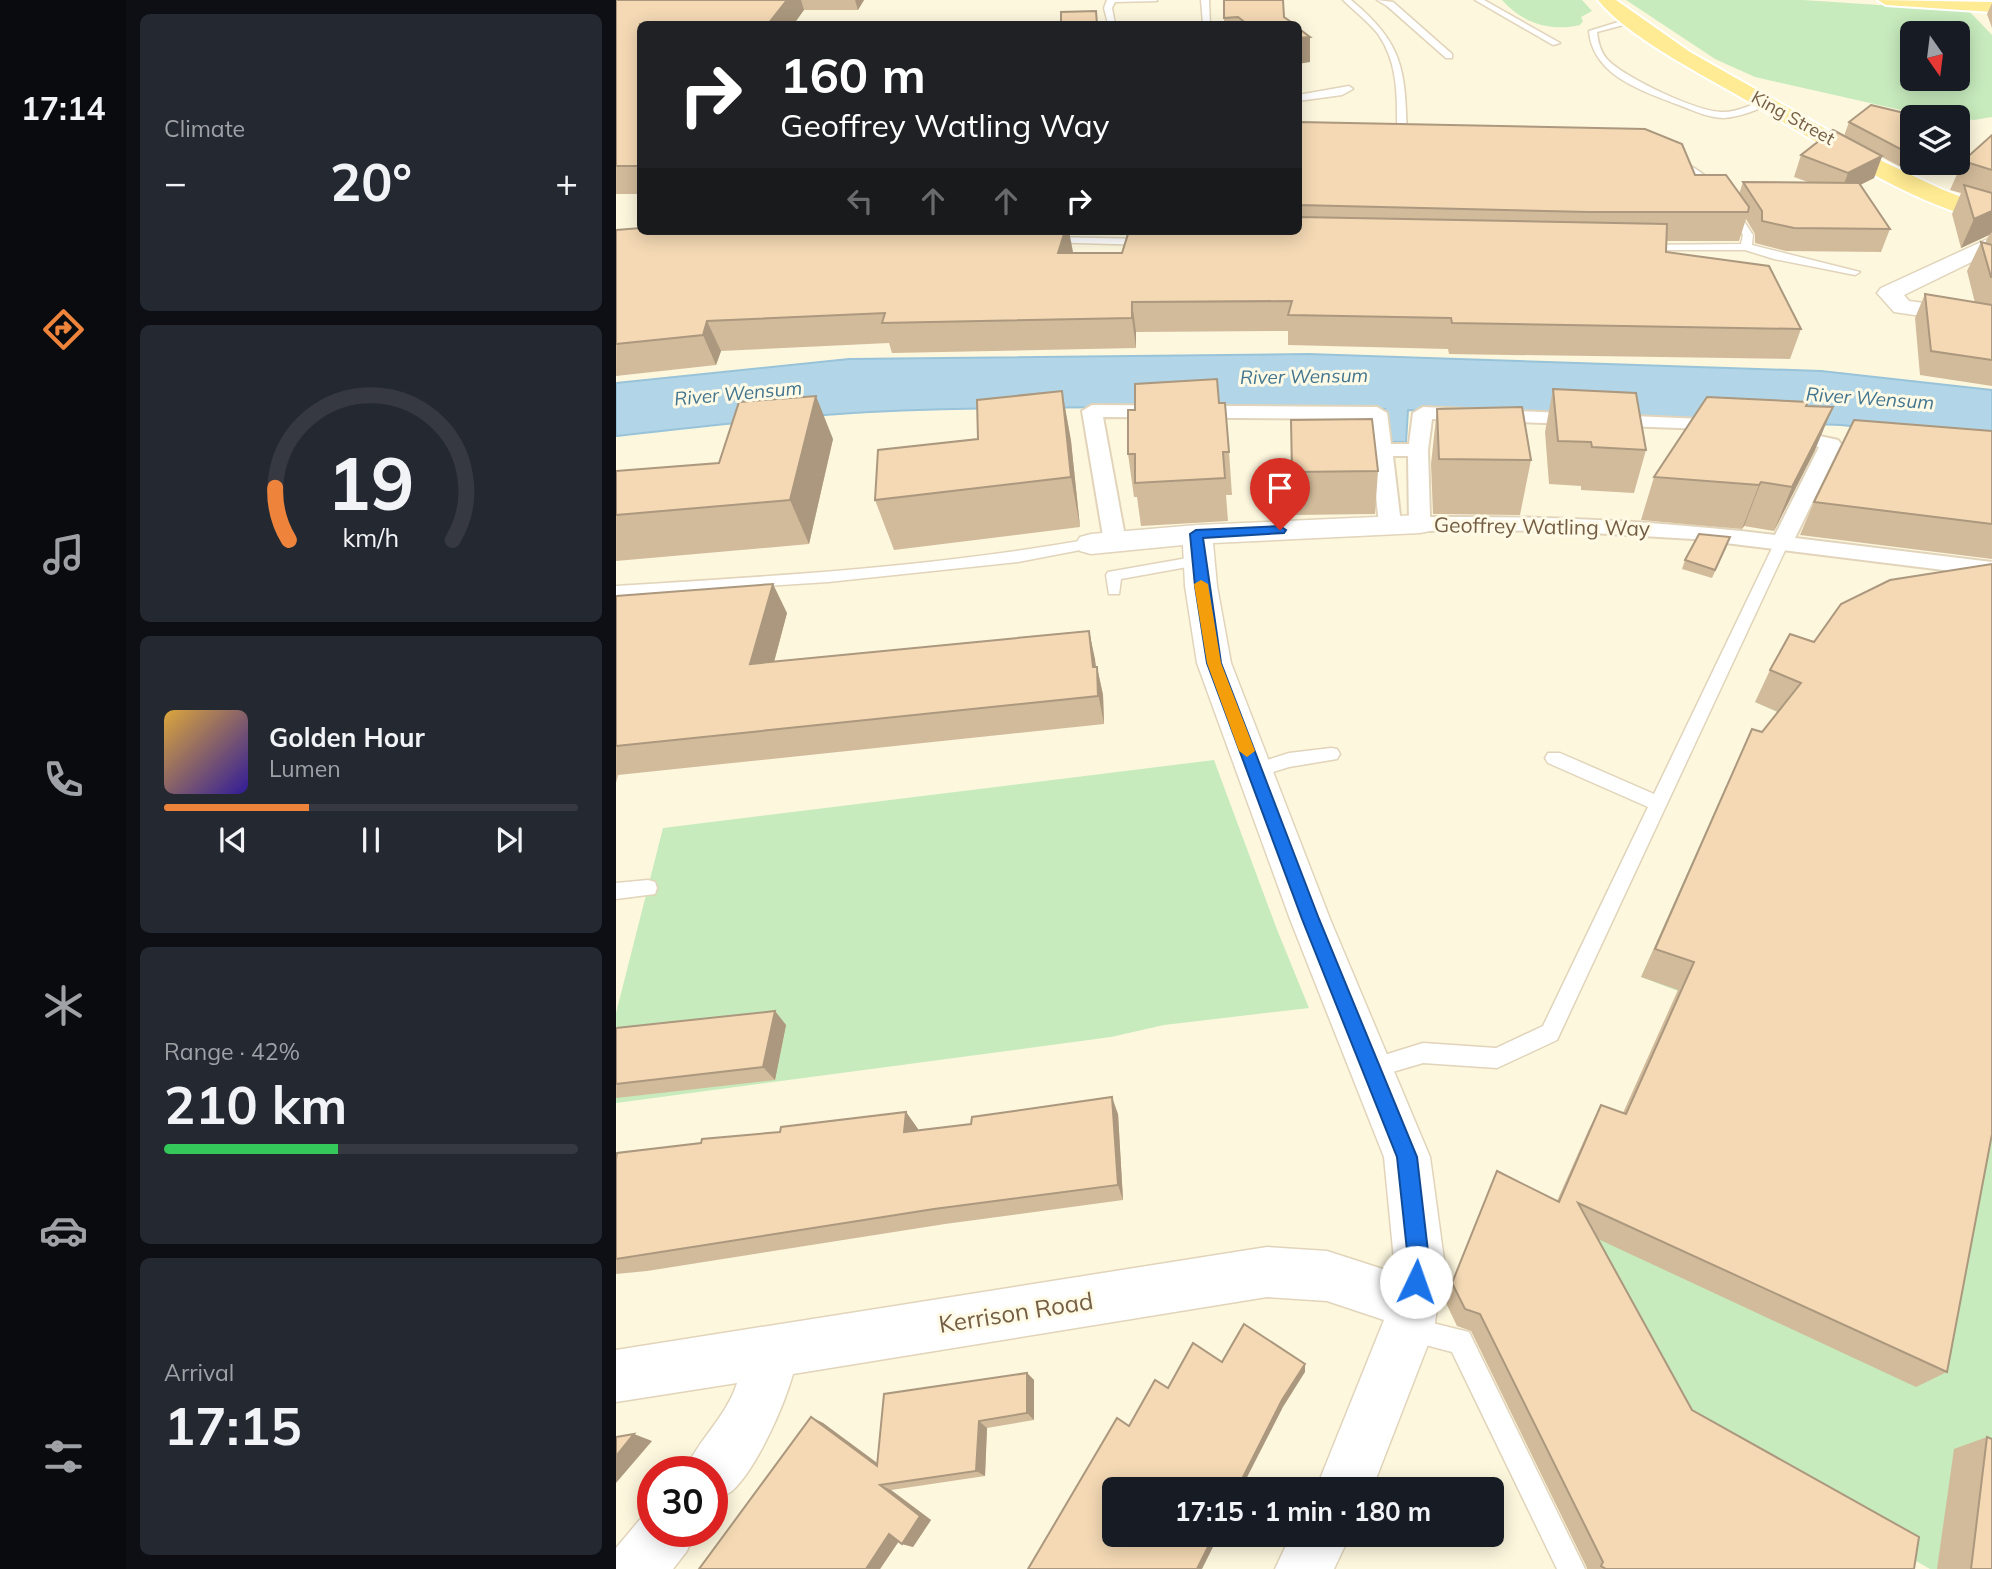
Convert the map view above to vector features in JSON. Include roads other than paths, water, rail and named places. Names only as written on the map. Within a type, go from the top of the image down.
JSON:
[{"type":"main road","name":"King Street","points":[[1606,0],[1628,21],[1674,51],[1775,102],[1881,167],[1992,216]]},
{"type":"main road","points":[[1886,0],[1992,8]]},
{"type":"street","points":[[1992,244],[1962,263],[1889,293],[1902,307],[1981,317],[1992,322]]},
{"type":"street","points":[[1103,543],[1091,411],[1377,414],[1390,524]]},
{"type":"street","points":[[1420,524],[1418,450],[1423,413],[1668,422],[1746,428]]},
{"type":"street","points":[[1771,431],[1838,445],[1781,544]]},
{"type":"street","points":[[1382,450],[1418,450]]},
{"type":"street","name":"Geoffrey Watling Way","points":[[1103,543],[1198,547],[1390,524],[1556,524],[1693,532],[1992,569]]},
{"type":"street","points":[[1198,547],[1214,663],[1407,1157],[1419,1260],[1410,1316],[1349,1477]]},
{"type":"street","name":"Kerrison Road","points":[[616,1376],[1268,1272],[1327,1276],[1410,1316]]},
{"type":"street","points":[[724,1456],[752,1417],[766,1384],[770,1353]]},
{"type":"street","points":[[636,1569],[654,1547]]},
{"type":"street","points":[[1304,1569],[1315,1547]]},
{"type":"lane","points":[[1110,21],[1108,8],[1112,1],[1166,0]]},
{"type":"lane","points":[[1205,0],[1207,21]]},
{"type":"lane","points":[[1347,0],[1385,35],[1399,65],[1402,140]]},
{"type":"lane","points":[[1381,0],[1390,4],[1449,56]]},
{"type":"lane","points":[[1479,0],[1556,43]]},
{"type":"lane","points":[[1628,21],[1593,30],[1592,41],[1603,60],[1628,81],[1654,93],[1724,116],[1775,102]]},
{"type":"lane","points":[[1302,98],[1342,93],[1349,89]]},
{"type":"lane","points":[[1389,140],[1427,141]]},
{"type":"lane","points":[[1660,158],[1701,177],[1729,205],[1748,235],[1746,247]]},
{"type":"lane","points":[[1041,239],[1158,242]]},
{"type":"lane","points":[[1634,248],[1746,247],[1774,256],[1855,272]]},
{"type":"lane","points":[[616,591],[828,577],[1018,557],[1103,543]]},
{"type":"lane","points":[[1371,1068],[1423,1052],[1497,1058],[1550,1033],[1781,544]]},
{"type":"lane","points":[[1114,590],[1113,575],[1198,547]]},
{"type":"lane","points":[[1254,771],[1289,760],[1331,754]]},
{"type":"lane","points":[[1554,758],[1659,804]]},
{"type":"lane","points":[[616,891],[648,888]]},
{"type":"lane","points":[[1410,1316],[1460,1341],[1571,1569]]},
{"type":"water","name":"River Wensum","points":[[1308,354],[1821,371],[1992,390],[1992,441],[1841,425],[1408,410],[1406,442],[1391,442],[1385,409],[1151,407],[976,408],[842,414],[616,436],[616,383],[849,359]]}]
